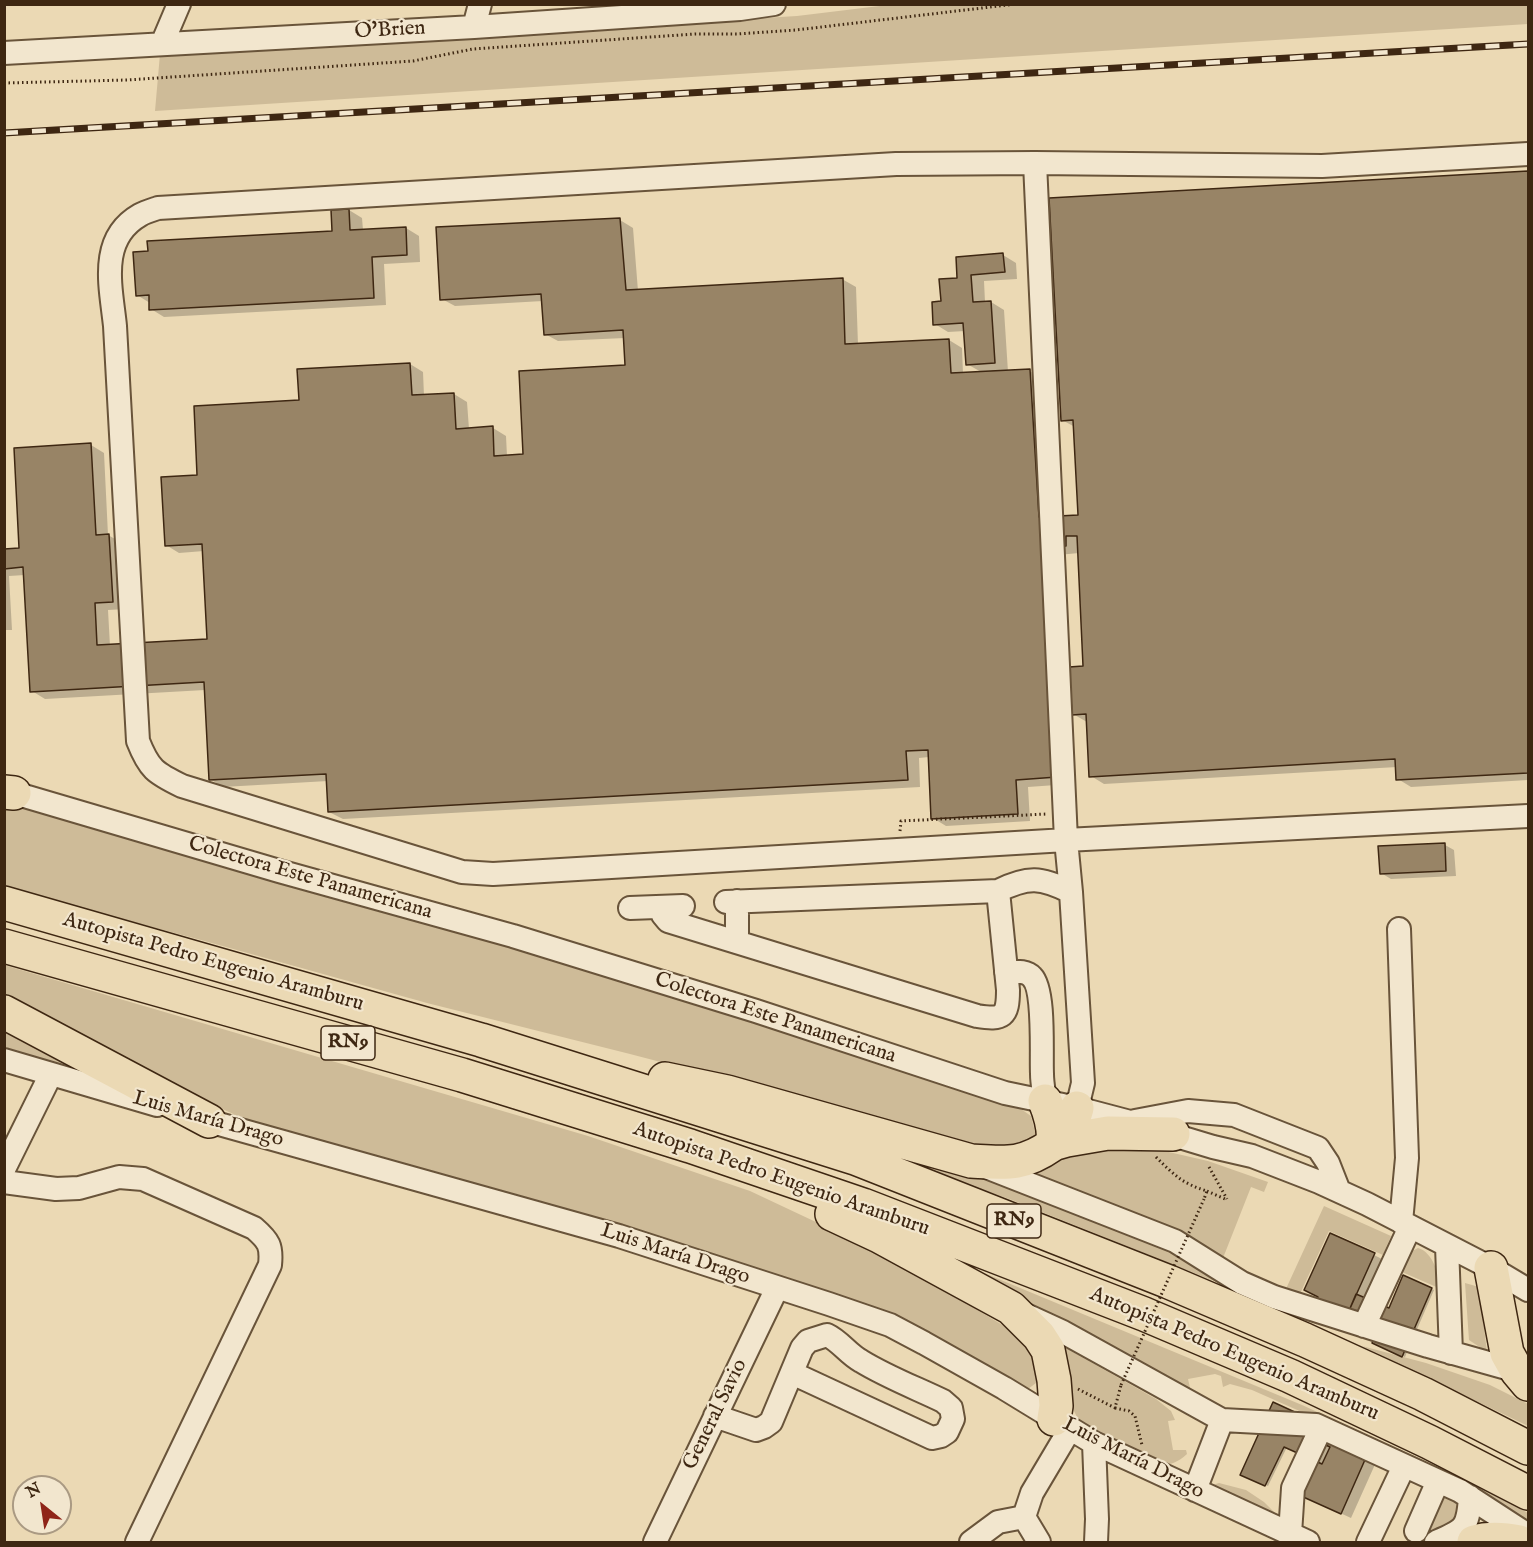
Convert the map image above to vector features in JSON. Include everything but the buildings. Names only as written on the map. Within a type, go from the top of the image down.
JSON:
[{"type":"highway","name":"Autopista Pedro Eugenio Aramburu","points":[[4,903],[480,1040],[855,1158],[1169,1282],[1305,1340],[1423,1394],[1528,1448]]},
{"type":"highway","name":"Autopista Pedro Eugenio Aramburu","points":[[4,946],[462,1076],[690,1146],[863,1205],[1144,1314],[1290,1376],[1429,1442],[1528,1493]]},
{"type":"highway","points":[[4,1012],[209,1121]]},
{"type":"highway","points":[[480,1040],[727,1092],[971,1161],[1006,1163],[1027,1159],[1064,1136],[1071,1127],[1077,1108]]},
{"type":"highway","points":[[1045,1101],[1053,1126],[1053,1144]]},
{"type":"highway","points":[[1053,1144],[1108,1133],[1164,1145]]},
{"type":"highway","points":[[690,1146],[879,1236],[1011,1308],[1039,1336],[1048,1350],[1056,1406],[1062,1424]]},
{"type":"highway","points":[[1491,1268],[1507,1353],[1523,1377]]},
{"type":"highway","points":[[1474,1542],[1507,1539],[1519,1542]]},
{"type":"street","points":[[162,44],[179,4]]},
{"type":"street","points":[[474,27],[480,4]]},
{"type":"street","name":"O'Brien","points":[[4,53],[474,27],[774,4]]},
{"type":"street","points":[[1528,154],[1322,166],[896,164],[158,208],[139,216],[122,230],[112,249],[110,264],[138,741],[144,757],[153,770],[182,786],[462,872],[493,873],[1528,816]]},
{"type":"street","points":[[1035,163],[1066,840],[1083,1083],[1077,1108]]},
{"type":"street","name":"Colectora Este Panamericana","points":[[8,792],[513,936],[756,1011],[1005,1093],[1130,1122],[1164,1145],[1213,1147],[1252,1156],[1339,1191],[1491,1268],[1528,1290]]},
{"type":"street","points":[[737,942],[731,901],[998,891],[1023,881],[1036,880],[1051,882],[1071,892]]},
{"type":"street","points":[[661,907],[668,921],[988,1018],[999,1017],[1006,1012],[1008,997],[998,891]]},
{"type":"street","points":[[630,908],[683,906]]},
{"type":"street","points":[[1364,1326],[1406,1224],[1407,1158],[1399,929]]},
{"type":"street","points":[[1006,972],[1028,974],[1037,985],[1041,1006],[1042,1077],[1045,1101]]},
{"type":"street","name":"Luis María Drago","points":[[4,1060],[209,1121],[619,1236],[890,1325],[1094,1443],[1299,1538]]},
{"type":"street","points":[[4,1169],[51,1074]]},
{"type":"street","points":[[1130,1122],[1188,1111],[1234,1115],[1318,1148],[1328,1162],[1339,1191]]},
{"type":"street","points":[[971,1161],[1175,1241],[1237,1280],[1264,1292],[1523,1377]]},
{"type":"street","points":[[4,1182],[56,1190],[80,1188],[119,1177],[143,1179],[254,1228],[266,1239],[271,1251],[270,1265],[137,1542]]},
{"type":"street","points":[[1447,1246],[1451,1353]]},
{"type":"street","name":"General Savio","points":[[655,1542],[777,1288]]},
{"type":"street","points":[[1011,1308],[1063,1332],[1222,1420],[1316,1425],[1460,1491],[1528,1535]]},
{"type":"street","points":[[715,1416],[756,1430],[771,1422],[802,1348],[808,1341],[827,1335],[836,1339],[847,1352],[862,1362],[943,1401],[951,1408],[953,1419],[947,1432],[932,1438],[792,1373]]},
{"type":"street","points":[[1195,1490],[1222,1420]]},
{"type":"street","points":[[1039,1542],[1024,1517],[1062,1424]]},
{"type":"street","points":[[1299,1538],[1293,1488],[1321,1428]]},
{"type":"street","points":[[1094,1443],[1096,1542]]},
{"type":"street","points":[[1368,1542],[1404,1466]]},
{"type":"street","points":[[1416,1531],[1438,1481]]},
{"type":"street","points":[[1436,1542],[1456,1534],[1463,1528],[1467,1522],[1470,1497]]},
{"type":"street","points":[[971,1542],[998,1522],[1024,1517]]},
{"type":"path","points":[[4,83],[127,80],[413,62],[473,49],[796,30],[1016,4]]},
{"type":"path","points":[[1255,4],[1271,4]]},
{"type":"path","points":[[899,850],[901,822],[1054,814]]},
{"type":"path","points":[[1164,1145],[1174,1175],[1190,1186],[1227,1199],[1208,1164]]},
{"type":"path","points":[[1115,1408],[1121,1385],[1207,1191]]},
{"type":"path","points":[[1100,1399],[1135,1416],[1143,1449],[1143,1466]]},
{"type":"shaded area","points":[[896,4],[1528,5],[1528,24],[155,111],[160,54],[797,16]]},
{"type":"shaded area","points":[[4,803],[29,808],[708,1003],[1018,1107],[1031,1116],[1036,1136],[1029,1147],[991,1156],[764,1089],[427,1003],[5,888]]},
{"type":"shaded area","points":[[4,965],[588,1136],[750,1191],[886,1255],[1019,1335],[1029,1344],[1040,1370],[1036,1383],[1028,1389],[1014,1387],[909,1324],[249,1121],[189,1094],[5,995]]},
{"type":"shaded area","points":[[4,1015],[140,1089],[5,1052]]},
{"type":"shaded area","points":[[1080,1145],[1160,1150],[1208,1161],[1268,1182],[1264,1192],[1251,1187],[1223,1258],[1019,1175]]},
{"type":"shaded area","points":[[859,1146],[960,1165],[1175,1248],[1229,1287],[1012,1200]]},
{"type":"shaded area","points":[[1324,1206],[1391,1236],[1383,1255],[1329,1231],[1299,1296],[1285,1291]]},
{"type":"shaded area","points":[[1418,1248],[1428,1254],[1431,1259],[1437,1271],[1441,1289],[1402,1272],[1412,1251]]},
{"type":"shaded area","points":[[917,1249],[972,1268],[1302,1405],[1447,1471],[1528,1513],[1528,1524],[1451,1478],[1252,1390],[1230,1384],[1223,1387],[1221,1376],[1215,1374],[1188,1379],[1191,1392]]},
{"type":"shaded area","points":[[1465,1283],[1479,1287],[1487,1352],[1469,1340]]},
{"type":"shaded area","points":[[1050,1339],[1156,1399],[1171,1411],[1175,1420],[1168,1421],[1173,1450],[1186,1450],[1187,1454],[1177,1461],[1158,1468],[1080,1423],[1067,1397]]},
{"type":"shaded area","points":[[1362,1346],[1426,1363],[1490,1385],[1528,1404],[1528,1426]]},
{"type":"shaded area","points":[[1219,1483],[1246,1490],[1264,1502],[1282,1520],[1205,1487]]},
{"type":"shaded area","points":[[1444,1493],[1456,1499],[1462,1507],[1461,1517],[1439,1533],[1427,1535]]},
{"type":"railway","points":[[4,133],[1528,44]]}]
